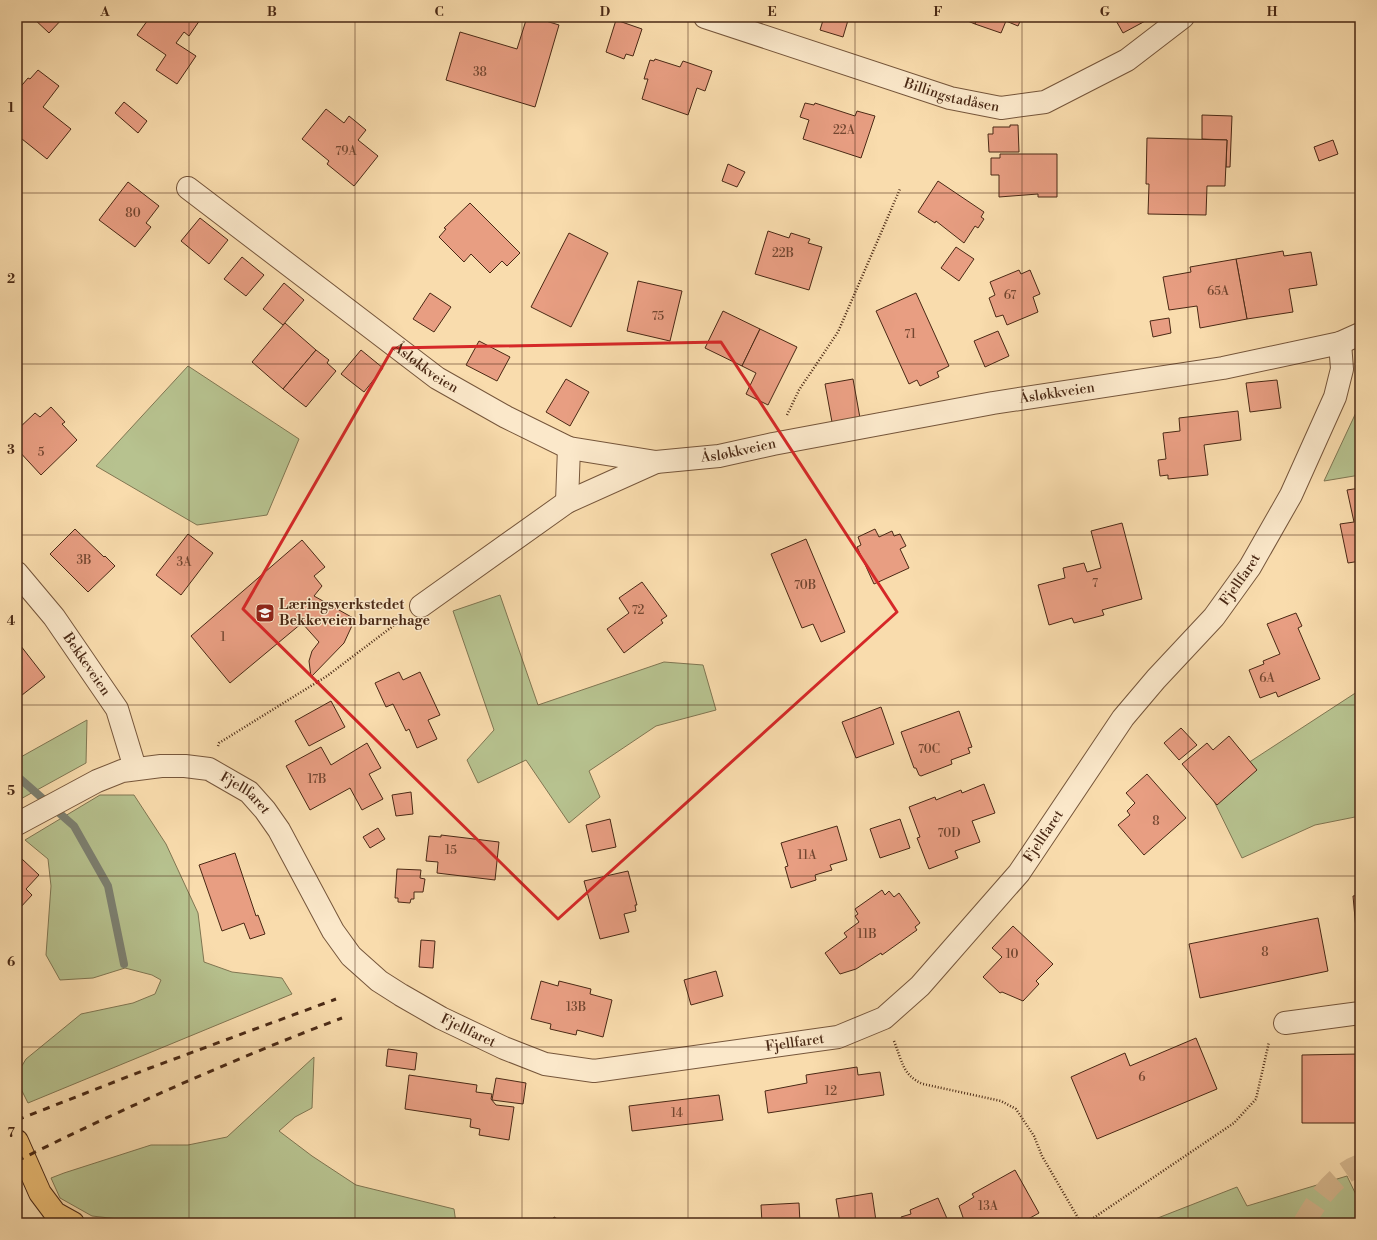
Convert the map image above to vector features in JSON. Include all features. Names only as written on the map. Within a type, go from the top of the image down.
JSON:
[{"type":"main road","points":[[17,1141],[40,1193],[58,1220]]},
{"type":"street","name":"Billingstadåsen","points":[[705,17],[950,98],[1001,108],[1045,102],[1127,60],[1183,17]]},
{"type":"street","name":"Åsløkkveien","points":[[188,188],[437,378],[506,417],[569,448],[656,462],[719,456],[773,444],[993,403],[1223,368],[1340,343],[1360,334]]},
{"type":"street","name":"Fjellfaret","points":[[17,824],[97,781],[122,771],[135,768],[185,766],[209,769],[228,778],[249,792],[265,810],[279,830],[333,931],[351,956],[380,981],[442,1018],[504,1048],[545,1064],[594,1071],[838,1037],[884,1018],[920,986],[1019,873],[1123,718],[1156,679],[1214,617],[1250,567],[1291,495],[1335,397],[1342,369],[1340,343]]},
{"type":"street","points":[[567,502],[569,448]]},
{"type":"street","points":[[421,606],[567,502],[656,462]]},
{"type":"street","name":"Bekkeveien","points":[[17,573],[54,617],[117,709],[135,768]]},
{"type":"street","points":[[1286,1023],[1360,1013]]},
{"type":"path","points":[[773,444],[799,390],[838,332],[900,189]]},
{"type":"path","points":[[209,769],[219,743],[327,676],[421,606]]},
{"type":"path","points":[[884,1018],[908,1076],[924,1084],[1001,1101],[1016,1109],[1034,1136],[1042,1156],[1081,1223]]},
{"type":"path","points":[[1086,1223],[1234,1123],[1256,1099],[1273,1027],[1286,1023]]},
{"type":"highlighted area","points":[[721,342],[897,612],[558,919],[243,609],[393,348]]},
{"type":"green space","points":[[188,366],[299,439],[267,515],[197,525],[96,466]]},
{"type":"green space","points":[[1360,404],[1360,475],[1324,481]]},
{"type":"green space","points":[[500,595],[538,705],[664,662],[703,665],[716,710],[656,726],[589,771],[600,797],[569,823],[526,760],[478,783],[467,760],[494,730],[453,611]]},
{"type":"green space","points":[[1360,690],[1360,816],[1315,825],[1242,858],[1208,789]]},
{"type":"green space","points":[[87,720],[86,763],[17,801],[17,757],[19,758]]},
{"type":"green space","points":[[100,795],[134,795],[166,844],[198,913],[204,962],[232,972],[282,978],[292,994],[28,1103],[17,1081],[17,1074],[26,1059],[81,1014],[133,1003],[155,994],[161,980],[152,975],[125,968],[93,978],[60,980],[46,955],[51,886],[48,859],[25,840]]},
{"type":"green space","points":[[314,1057],[312,1108],[295,1117],[279,1131],[312,1156],[356,1185],[454,1209],[456,1223],[299,1223],[273,1220],[144,1222],[92,1216],[60,1198],[51,1178],[64,1173],[151,1145],[188,1145],[227,1137]]},
{"type":"green space","points":[[1347,1176],[1360,1203],[1360,1223],[1145,1223],[1237,1187],[1247,1206]]},
{"type":"building","points":[[32,17],[64,17],[49,33]]},
{"type":"building","points":[[150,17],[202,17],[189,36],[184,32],[176,43],[196,56],[177,84],[156,70],[166,55],[137,35]]},
{"type":"building","points":[[527,17],[533,17],[559,25],[535,107],[446,80],[460,32],[517,49]]},
{"type":"building","points":[[824,17],[849,17],[843,37],[820,30]]},
{"type":"building","points":[[958,17],[978,17],[975,24]]},
{"type":"building","points":[[978,17],[1022,17],[1018,26],[1006,21],[1001,33],[975,24]]},
{"type":"building","points":[[1114,17],[1149,17],[1149,19],[1123,33]]},
{"type":"building","points":[[616,20],[642,29],[633,56],[626,54],[624,59],[606,52]]},
{"type":"building","points":[[655,59],[680,67],[683,61],[712,71],[705,91],[697,88],[688,115],[642,99],[648,79],[644,79],[650,60],[654,61]]},
{"type":"building","points":[[38,70],[59,86],[43,107],[71,129],[47,159],[17,135],[17,91],[28,78],[30,79]]},
{"type":"building","points":[[124,102],[147,121],[138,133],[115,113]]},
{"type":"building","points":[[805,103],[814,105],[815,103],[855,116],[857,111],[875,116],[861,158],[803,139],[809,120],[800,117]]},
{"type":"building","points":[[326,109],[344,123],[349,116],[366,130],[358,140],[378,156],[354,186],[327,164],[329,161],[302,139]]},
{"type":"building","points":[[1202,115],[1232,116],[1230,167],[1226,167],[1227,140],[1202,139]]},
{"type":"building","points":[[1010,125],[1018,125],[1019,152],[989,152],[988,134],[993,134],[993,127],[1010,127]]},
{"type":"building","points":[[1147,138],[1227,140],[1225,186],[1207,186],[1206,215],[1148,214],[1149,184],[1146,184]]},
{"type":"building","points":[[1333,140],[1338,154],[1319,161],[1314,147]]},
{"type":"building","points":[[1000,154],[1057,154],[1057,197],[1038,197],[1038,194],[999,197],[999,175],[991,175],[991,158],[1000,158]]},
{"type":"building","points":[[728,164],[745,172],[737,187],[722,181]]},
{"type":"building","points":[[938,181],[984,212],[981,217],[984,219],[978,228],[975,226],[964,243],[936,221],[935,223],[918,212]]},
{"type":"building","points":[[128,182],[159,206],[146,223],[151,227],[135,247],[99,220]]},
{"type":"building","points":[[470,203],[520,253],[507,266],[502,261],[490,273],[471,254],[464,262],[439,237],[446,229],[444,228]]},
{"type":"building","points":[[200,218],[228,240],[209,264],[181,241]]},
{"type":"building","points":[[768,231],[789,238],[791,233],[810,239],[808,243],[822,247],[809,290],[755,274]]},
{"type":"building","points":[[569,233],[608,253],[571,327],[531,307]]},
{"type":"building","points":[[956,247],[974,259],[959,281],[941,268]]},
{"type":"building","points":[[1283,251],[1284,256],[1311,252],[1317,285],[1289,289],[1293,312],[1247,319],[1236,259]]},
{"type":"building","points":[[242,257],[264,275],[246,296],[224,279]]},
{"type":"building","points":[[1236,259],[1247,319],[1200,328],[1197,306],[1169,310],[1163,277],[1191,272],[1190,267]]},
{"type":"building","points":[[1019,270],[1021,274],[1030,270],[1040,294],[1033,297],[1038,312],[1007,325],[1003,315],[996,317],[989,298],[995,295],[990,282]]},
{"type":"building","points":[[638,281],[682,291],[670,341],[627,331]]},
{"type":"building","points":[[284,283],[304,300],[283,325],[263,309]]},
{"type":"building","points":[[430,293],[451,307],[434,332],[413,319]]},
{"type":"building","points":[[916,293],[949,366],[937,372],[939,377],[920,386],[917,380],[909,384],[876,311]]},
{"type":"building","points":[[723,311],[760,329],[742,366],[705,348]]},
{"type":"building","points":[[1169,318],[1171,333],[1153,337],[1150,321]]},
{"type":"building","points":[[285,323],[316,350],[283,389],[252,362]]},
{"type":"building","points":[[760,329],[797,347],[768,405],[746,394],[756,373],[742,366]]},
{"type":"building","points":[[998,331],[1009,356],[985,367],[974,341]]},
{"type":"building","points":[[479,341],[510,357],[497,381],[466,365]]},
{"type":"building","points":[[316,350],[329,360],[327,363],[336,371],[306,407],[283,389]]},
{"type":"building","points":[[361,350],[383,368],[364,392],[341,374]]},
{"type":"building","points":[[566,379],[589,392],[570,426],[546,412]]},
{"type":"building","points":[[853,379],[860,418],[832,422],[825,384]]},
{"type":"building","points":[[1277,380],[1281,408],[1250,412],[1246,383]]},
{"type":"building","points":[[51,407],[65,422],[62,424],[77,440],[41,475],[17,449],[17,430],[35,413],[40,417]]},
{"type":"building","points":[[1238,411],[1241,440],[1204,445],[1208,475],[1168,479],[1168,475],[1160,476],[1158,460],[1166,459],[1163,433],[1180,431],[1179,418]]},
{"type":"building","points":[[1360,488],[1360,561],[1348,563],[1340,524],[1354,522],[1347,490]]},
{"type":"building","points":[[1122,523],[1142,599],[1102,610],[1104,615],[1074,623],[1072,618],[1049,625],[1038,585],[1065,578],[1063,568],[1084,563],[1087,572],[1101,568],[1091,531]]},
{"type":"building","points":[[75,529],[115,566],[88,592],[50,554]]},
{"type":"building","points":[[875,529],[879,537],[892,531],[894,536],[900,534],[906,546],[900,549],[909,568],[874,584],[857,547],[861,545],[858,537]]},
{"type":"building","points":[[188,534],[213,553],[181,595],[156,575]]},
{"type":"building","points":[[806,539],[845,632],[821,642],[813,624],[802,628],[771,554]]},
{"type":"building","points":[[302,540],[325,567],[314,576],[322,586],[314,596],[355,619],[344,643],[311,677],[309,661],[312,651],[319,642],[302,623],[230,683],[191,636]]},
{"type":"building","points":[[642,582],[667,616],[661,620],[663,623],[624,653],[607,629],[629,613],[619,598]]},
{"type":"building","points":[[1296,613],[1302,626],[1298,628],[1320,679],[1278,697],[1276,692],[1260,698],[1249,670],[1264,664],[1263,661],[1280,654],[1267,624]]},
{"type":"building","points":[[17,641],[45,677],[17,699]]},
{"type":"building","points":[[399,672],[403,680],[420,672],[440,715],[428,720],[437,739],[417,748],[409,729],[406,731],[393,704],[386,707],[375,683]]},
{"type":"building","points":[[331,701],[345,727],[309,746],[295,721]]},
{"type":"building","points":[[881,707],[894,744],[856,758],[842,722]]},
{"type":"building","points":[[959,711],[972,747],[968,748],[970,753],[951,760],[952,764],[921,776],[919,775],[916,768],[914,768],[901,732]]},
{"type":"building","points":[[1181,728],[1197,745],[1179,760],[1164,743]]},
{"type":"building","points":[[1229,736],[1257,770],[1217,805],[1182,764],[1207,743],[1213,750]]},
{"type":"building","points":[[367,743],[381,768],[369,774],[383,799],[362,810],[350,788],[310,810],[286,766],[321,747],[331,765]]},
{"type":"building","points":[[1147,774],[1186,818],[1144,855],[1118,825],[1130,815],[1127,811],[1135,803],[1126,793]]},
{"type":"building","points":[[984,784],[995,813],[972,821],[980,842],[955,851],[958,858],[929,869],[917,838],[920,837],[909,807],[935,797],[936,800],[961,790],[962,793]]},
{"type":"building","points":[[411,792],[413,814],[396,816],[392,795]]},
{"type":"building","points":[[610,819],[616,847],[592,852],[586,825]]},
{"type":"building","points":[[900,819],[910,848],[880,858],[870,829]]},
{"type":"building","points":[[837,826],[847,860],[830,865],[832,870],[815,875],[816,880],[791,888],[785,867],[788,866],[781,843]]},
{"type":"building","points":[[378,828],[385,839],[370,848],[363,837]]},
{"type":"building","points":[[441,835],[499,842],[495,880],[437,873],[438,862],[426,861],[429,836],[441,837]]},
{"type":"building","points":[[235,853],[256,916],[258,915],[265,934],[250,939],[244,923],[222,931],[199,865]]},
{"type":"building","points":[[22,859],[39,875],[26,889],[32,895],[19,909],[17,907],[17,864]]},
{"type":"building","points":[[397,869],[421,870],[420,878],[425,879],[423,892],[414,892],[414,899],[411,899],[410,903],[398,902],[398,898],[395,898]]},
{"type":"building","points":[[628,871],[637,905],[635,905],[636,911],[624,914],[629,932],[600,939],[584,881]]},
{"type":"building","points":[[882,890],[885,895],[889,891],[894,897],[899,893],[920,923],[915,927],[917,930],[882,955],[881,953],[856,969],[840,974],[825,953],[847,937],[844,933],[859,922],[855,916],[858,914],[855,909]]},
{"type":"building","points":[[1360,895],[1360,950],[1358,951],[1353,896]]},
{"type":"building","points":[[1318,918],[1328,971],[1200,998],[1189,944]]},
{"type":"building","points":[[1013,926],[1053,964],[1036,981],[1039,984],[1023,1001],[1002,992],[1000,993],[983,977],[1002,957],[992,948]]},
{"type":"building","points":[[421,940],[435,941],[433,968],[419,967]]},
{"type":"building","points":[[716,971],[723,996],[691,1005],[684,980]]},
{"type":"building","points":[[541,981],[558,986],[559,981],[591,989],[590,994],[612,1000],[603,1037],[577,1030],[576,1035],[550,1029],[551,1024],[531,1019]]},
{"type":"building","points":[[1196,1038],[1217,1089],[1097,1139],[1071,1077],[1125,1053],[1130,1066]]},
{"type":"building","points":[[388,1049],[417,1053],[415,1070],[386,1066]]},
{"type":"building","points":[[1360,1054],[1360,1123],[1302,1123],[1302,1055]]},
{"type":"building","points":[[857,1067],[858,1075],[880,1072],[884,1095],[768,1113],[765,1091],[807,1083],[806,1075]]},
{"type":"building","points":[[409,1075],[477,1085],[476,1092],[492,1094],[491,1099],[496,1105],[514,1107],[509,1140],[479,1135],[480,1129],[470,1127],[471,1119],[405,1109]]},
{"type":"building","points":[[496,1078],[526,1083],[523,1104],[492,1100]]},
{"type":"building","points":[[719,1095],[723,1120],[632,1131],[629,1106]]},
{"type":"building","points":[[1015,1170],[1039,1213],[1021,1223],[965,1223],[959,1206],[974,1197],[972,1194]]},
{"type":"building","points":[[872,1193],[876,1221],[840,1223],[836,1199]]},
{"type":"building","points":[[938,1198],[949,1223],[903,1223],[901,1217],[911,1214],[910,1210]]},
{"type":"building","points":[[799,1203],[800,1223],[762,1223],[761,1205]]},
{"type":"building","points":[[554,1217],[565,1223],[551,1223]]},
{"type":"waterway","points":[[17,776],[74,826],[108,886],[124,964]]},
{"type":"tunnel","points":[[1304,1223],[1327,1189],[1342,1175],[1360,1165]]},
{"type":"railway","points":[[17,1120],[150,1068],[336,999]]},
{"type":"railway","points":[[17,1161],[178,1085],[342,1018]]},
{"type":"place","name":"Læringsverkstedet Bekkeveien barnehage","points":[[265,613]]}]
